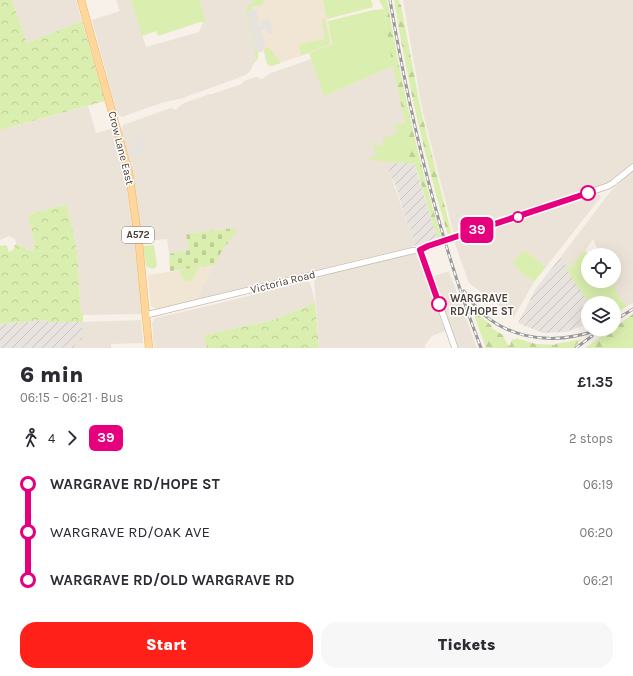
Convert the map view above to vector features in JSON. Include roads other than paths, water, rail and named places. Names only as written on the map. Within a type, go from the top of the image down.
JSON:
[{"type":"main road","name":"Crow Lane East","points":[[81,0],[129,172],[149,348]]},
{"type":"street","name":"Victoria Road","points":[[146,315],[409,251],[420,250],[608,186],[613,184],[633,167]]},
{"type":"street","points":[[420,250],[455,348]]},
{"type":"railway","points":[[390,0],[416,132],[427,176],[451,263],[481,348]]},
{"type":"railway","points":[[464,291],[476,307],[491,320],[507,329],[524,335],[542,338],[561,338],[581,335]]},
{"type":"railway","points":[[621,317],[633,309]]},
{"type":"railway","points":[[576,348],[592,336]]},
{"type":"place","name":"WARGRAVE RD/HOPE ST","points":[[439,304]]}]
